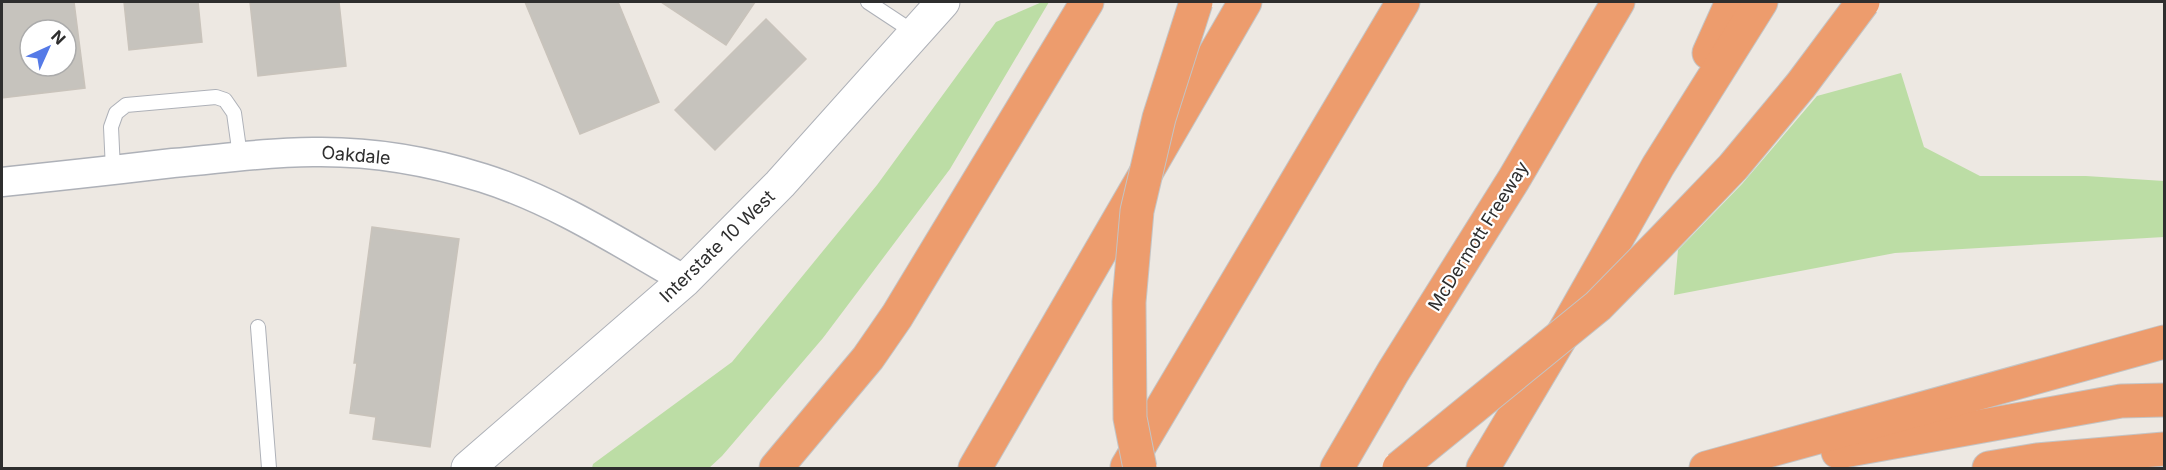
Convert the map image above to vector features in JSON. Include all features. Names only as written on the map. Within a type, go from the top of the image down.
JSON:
[{"type":"highway","points":[[776,468],[868,358],[897,316],[1087,2]]},
{"type":"highway","points":[[1142,454],[1130,418],[1129,303],[1137,211],[1159,118],[1196,2]]},
{"type":"highway","points":[[975,468],[1245,2]]},
{"type":"highway","points":[[1126,468],[1142,454],[1403,2]]},
{"type":"highway","name":"McDermott Freeway","points":[[1337,468],[1393,372],[1514,180],[1618,2]]},
{"type":"highway","points":[[1658,166],[1732,2]]},
{"type":"highway","points":[[1483,468],[1568,326],[1658,166],[1761,2]]},
{"type":"highway","points":[[1399,468],[1598,306],[1733,168],[1801,85],[1863,2]]},
{"type":"highway","points":[[1706,468],[2164,342]]},
{"type":"highway","points":[[1748,468],[2121,401],[2164,400]]},
{"type":"highway","points":[[1989,468],[2037,460],[2164,449]]},
{"type":"main road","name":"Interstate 10 West","points":[[468,468],[686,280],[780,184],[943,2]]},
{"type":"street","name":"Oakdale","points":[[2,182],[240,156],[314,152],[372,154],[429,163],[484,178],[538,199],[595,228],[686,280]]},
{"type":"lane","points":[[868,2],[915,33]]},
{"type":"lane","points":[[113,170],[111,127],[116,113],[126,105],[216,98],[225,100],[234,113],[240,156]]},
{"type":"lane","points":[[258,327],[269,468]]},
{"type":"green space","points":[[1042,2],[1049,2],[950,169],[823,338],[722,456],[709,468],[592,468],[593,464],[732,362],[877,185],[996,22]]},
{"type":"green space","points":[[1901,73],[1924,147],[1980,176],[2086,176],[2164,181],[2164,237],[1895,253],[1674,295],[1678,250],[1742,184],[1817,96]]},
{"type":"building","points":[[2,2],[74,2],[76,18],[18,18],[18,78],[78,78],[78,33],[85,88],[2,98]]},
{"type":"building","points":[[124,2],[198,2],[202,42],[129,50]]},
{"type":"building","points":[[250,2],[339,2],[346,66],[258,76]]},
{"type":"building","points":[[525,2],[618,2],[659,102],[580,134]]},
{"type":"building","points":[[661,2],[755,2],[726,45]]},
{"type":"building","points":[[766,19],[806,59],[715,150],[675,110]]},
{"type":"building","points":[[372,227],[459,239],[430,447],[373,439],[376,417],[350,413],[357,363],[354,363]]}]
